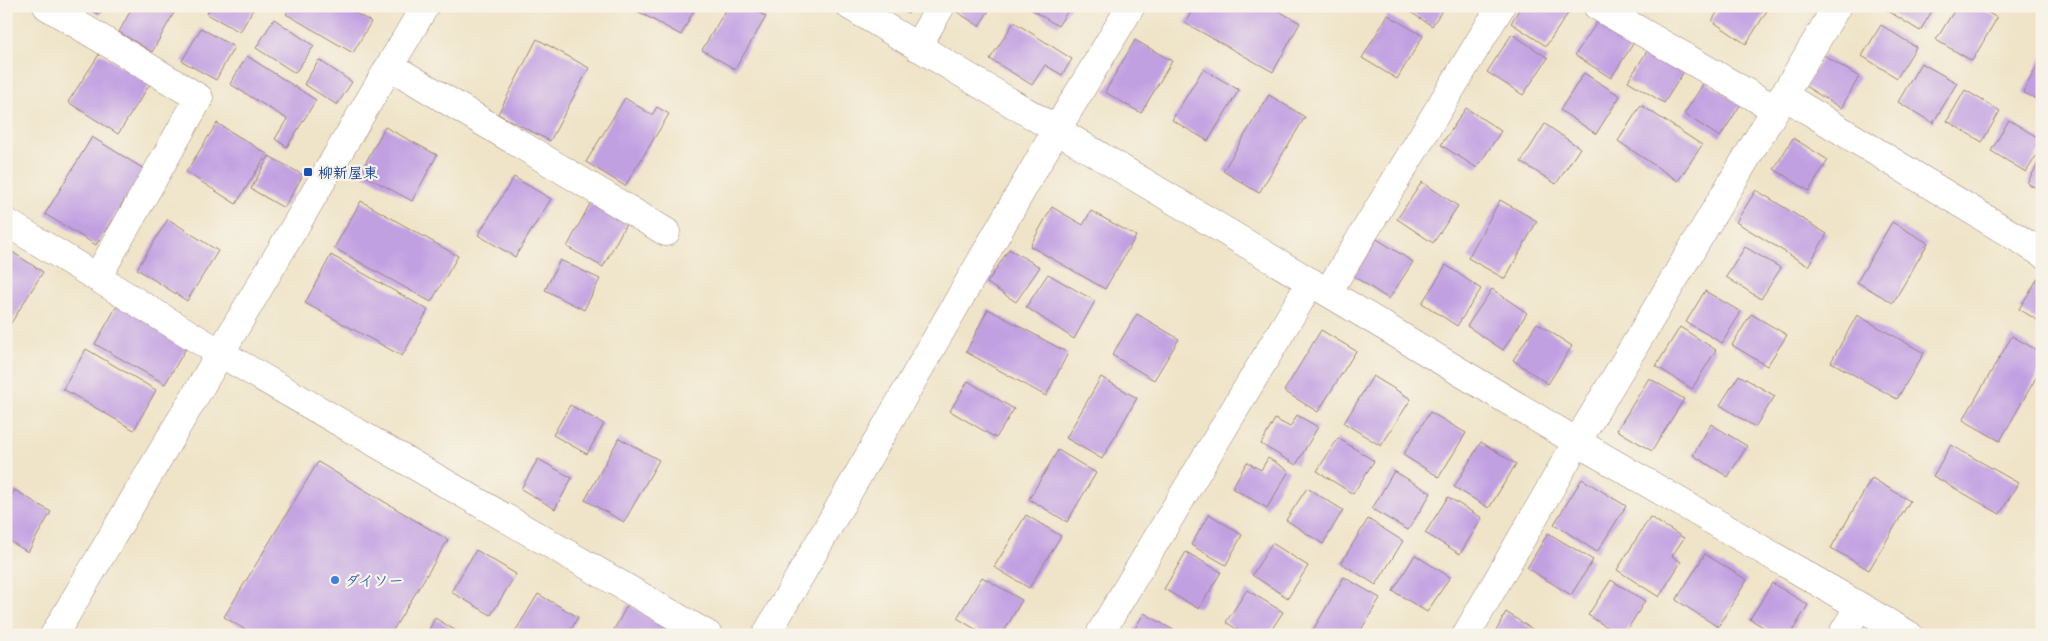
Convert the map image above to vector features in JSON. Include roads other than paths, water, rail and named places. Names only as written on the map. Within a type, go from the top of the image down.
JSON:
[{"type":"street","points":[[47,6],[199,98],[98,276]]},
{"type":"street","points":[[54,635],[425,6]]},
{"type":"street","points":[[850,6],[1577,442],[1909,635]]},
{"type":"street","points":[[917,47],[941,6]]},
{"type":"street","points":[[766,635],[1057,129],[1131,6]]},
{"type":"street","points":[[1102,632],[1320,287],[1501,6]]},
{"type":"street","points":[[1597,6],[1779,102],[2042,253]]},
{"type":"street","points":[[1466,635],[1577,442],[1837,6]]},
{"type":"street","points":[[390,66],[666,232]]},
{"type":"street","points":[[6,222],[98,276],[220,352],[708,635]]},
{"type":"street","points":[[1842,635],[1859,606]]},
{"type":"place","name":"柳新屋東","points":[[308,172]]},
{"type":"place","name":"ダイソー","points":[[335,580]]}]
